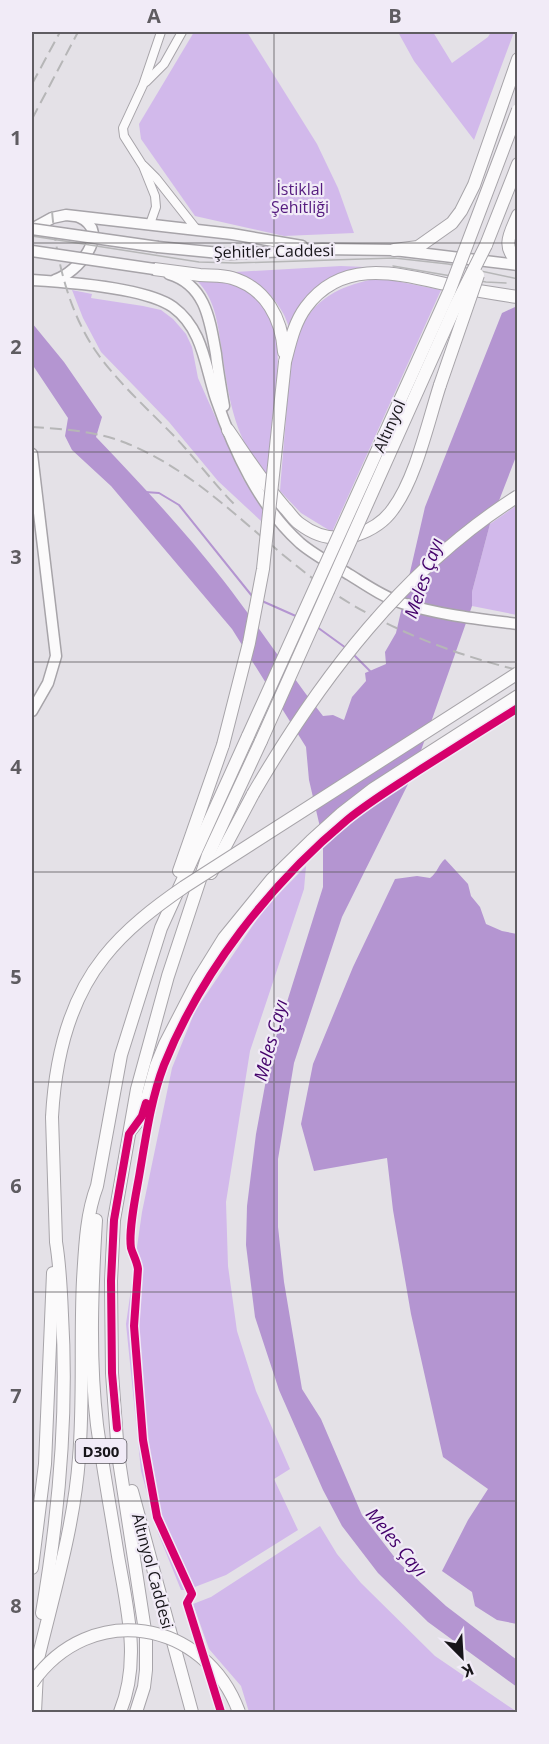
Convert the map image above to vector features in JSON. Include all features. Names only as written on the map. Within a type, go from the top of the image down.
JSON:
[{"type":"highway","points":[[394,250],[418,247],[452,223],[461,211],[474,185],[518,59]]},
{"type":"highway","name":"Altınyol","points":[[161,928],[449,292],[518,110]]},
{"type":"highway","name":"Altınyol","points":[[189,913],[208,855],[455,307],[486,245],[518,164]]},
{"type":"highway","points":[[518,215],[508,236],[507,247],[510,255],[518,264]]},
{"type":"highway","points":[[228,430],[255,470],[299,524],[317,535],[346,538],[382,522],[393,510],[403,493],[417,458],[486,245]]},
{"type":"highway","points":[[154,269],[224,276],[247,284],[268,301],[275,312],[282,330],[285,362]]},
{"type":"highway","points":[[37,1663],[68,1537],[77,1481],[81,1432],[81,1320],[84,1252],[92,1201],[97,1186],[121,1055],[169,899],[223,745],[249,643],[263,569],[285,362],[292,336],[306,307],[325,289],[351,276],[367,272],[403,274],[482,292],[518,297]]},
{"type":"highway","points":[[117,1428],[112,1373],[111,1281],[114,1220],[137,1089],[154,1024],[189,913],[253,794],[287,739],[325,685],[408,584],[458,538],[518,496]]},
{"type":"highway","points":[[35,1713],[39,1631],[56,1521],[63,1448],[64,1350],[56,1242],[52,1117],[55,1079],[65,1031],[90,979],[103,958],[117,942],[156,907],[518,673]]},
{"type":"highway","points":[[129,1134],[142,1116],[156,1066],[174,1025],[210,958],[247,909],[290,861],[342,813],[374,789],[518,696]]},
{"type":"highway","name":"D300","points":[[97,1186],[91,1311],[94,1395],[101,1455],[132,1648],[129,1683],[120,1713]]},
{"type":"highway","points":[[32,1568],[45,1464],[53,1258],[56,1242]]},
{"type":"highway","name":"D300","points":[[117,1428],[118,1454],[146,1637],[144,1687],[136,1713]]},
{"type":"highway","name":"Altınyol Caddesi","points":[[117,1428],[142,1535],[192,1713]]},
{"type":"highway","points":[[32,1683],[52,1659],[82,1639],[114,1631],[144,1631],[182,1644],[198,1653],[224,1680],[239,1713]]},
{"type":"main road","points":[[32,228],[60,215],[75,216],[197,230],[322,249]]},
{"type":"main road","points":[[32,268],[37,275],[49,281],[72,272],[81,263],[89,250],[92,239],[90,226],[85,220],[75,216]]},
{"type":"main road","name":"Şehitler Caddesi","points":[[32,228],[158,247],[230,254],[322,249],[394,250],[518,264]]},
{"type":"main road","points":[[32,251],[154,269],[187,282],[197,292],[206,307],[228,430]]},
{"type":"main road","points":[[32,280],[148,295],[165,302],[182,314],[198,339],[234,448],[259,492],[282,524],[302,544],[400,603],[472,618],[518,624]]},
{"type":"main road","points":[[32,454],[56,656],[48,683],[32,711]]},
{"type":"street","points":[[161,32],[143,85],[123,128],[124,136],[143,166],[156,178],[197,230]]},
{"type":"street","points":[[143,85],[164,64],[182,32]]},
{"type":"street","points":[[143,166],[155,196],[156,207],[150,224]]},
{"type":"green space","name":"İstiklal Şehitliği","points":[[194,32],[247,32],[317,144],[338,188],[354,233],[284,236],[195,216],[141,139],[139,124]]},
{"type":"green space","points":[[398,32],[433,32],[452,63],[488,37],[491,32],[514,32],[474,140],[414,61]]},
{"type":"green space","points":[[341,266],[365,267],[351,270],[289,327],[279,306],[269,294],[250,279],[235,272]]},
{"type":"green space","points":[[193,277],[221,280],[241,286],[260,300],[269,314],[274,328],[278,361],[267,474],[255,460],[239,430],[229,396],[213,308],[206,292]]},
{"type":"green space","points":[[374,279],[441,290],[332,532],[301,513],[280,491],[292,358],[304,322],[315,307],[329,295]]},
{"type":"green space","points":[[72,290],[92,294],[91,298],[161,310],[173,319],[186,334],[192,347],[198,378],[243,479],[264,506],[261,521],[218,481],[169,422],[101,352],[83,318]]},
{"type":"green space","points":[[517,505],[517,615],[472,606],[472,592],[490,524]]},
{"type":"green space","points":[[306,866],[304,889],[250,1051],[226,1202],[228,1266],[237,1331],[256,1391],[290,1469],[274,1479],[298,1530],[226,1575],[187,1590],[181,1590],[158,1533],[141,1471],[126,1324],[142,1212],[172,1068],[195,1011],[264,909]]},
{"type":"green space","points":[[320,1526],[337,1554],[361,1583],[435,1656],[517,1712],[249,1712],[241,1686],[209,1649],[193,1604],[211,1597]]},
{"type":"water","name":"Meles Çayı","points":[[517,299],[517,454],[490,524],[472,592],[472,606],[412,776],[342,917],[294,1063],[278,1159],[278,1227],[284,1282],[302,1389],[321,1419],[362,1515],[399,1563],[446,1606],[517,1660],[517,1687],[428,1622],[378,1573],[342,1526],[323,1490],[279,1390],[255,1317],[246,1245],[247,1206],[256,1134],[271,1053],[323,887],[323,840],[309,780],[306,747],[232,629],[111,486],[72,450],[65,436],[68,418],[32,364],[32,323],[64,362],[102,417],[96,437],[208,561],[323,716],[333,715],[344,720],[352,697],[366,681],[365,673],[386,664],[385,652],[396,633],[425,507],[502,313],[515,307]]},
{"type":"water","points":[[445,859],[468,884],[471,896],[480,907],[486,924],[517,934],[517,1624],[497,1620],[475,1606],[472,1592],[442,1571],[468,1520],[488,1489],[443,1457],[411,1314],[393,1210],[387,1158],[314,1171],[301,1124],[313,1064],[353,967],[395,879],[417,876],[430,878]]},
{"type":"waterway","points":[[145,492],[159,493],[179,505],[252,596]]},
{"type":"waterway","points":[[262,601],[298,617]]},
{"type":"waterway","points":[[317,627],[346,648]]},
{"type":"waterway","points":[[353,654],[370,671]]},
{"type":"tram line","points":[[32,236],[199,262],[394,258],[448,264],[518,279]]},
{"type":"tram line","points":[[393,266],[486,282],[506,283]]},
{"type":"railway","points":[[32,84],[60,32]]},
{"type":"railway","points":[[32,119],[78,32]]},
{"type":"railway","points":[[52,211],[65,283],[77,318],[95,350],[123,384],[175,437],[236,506]]},
{"type":"railway","points":[[32,427],[91,433],[126,443],[154,456],[181,472],[231,510],[279,552],[350,604],[396,628],[444,648],[518,670]]},
{"type":"cycle path","points":[[221,1712],[187,1603],[192,1594],[157,1517],[143,1440],[134,1326],[138,1269],[130,1240],[147,1131],[159,1078],[179,1030],[218,963],[265,901],[292,872],[319,845],[364,807],[518,708]]},
{"type":"cycle path","points":[[117,1428],[112,1373],[111,1281],[114,1220],[129,1134],[142,1116],[146,1103]]}]
